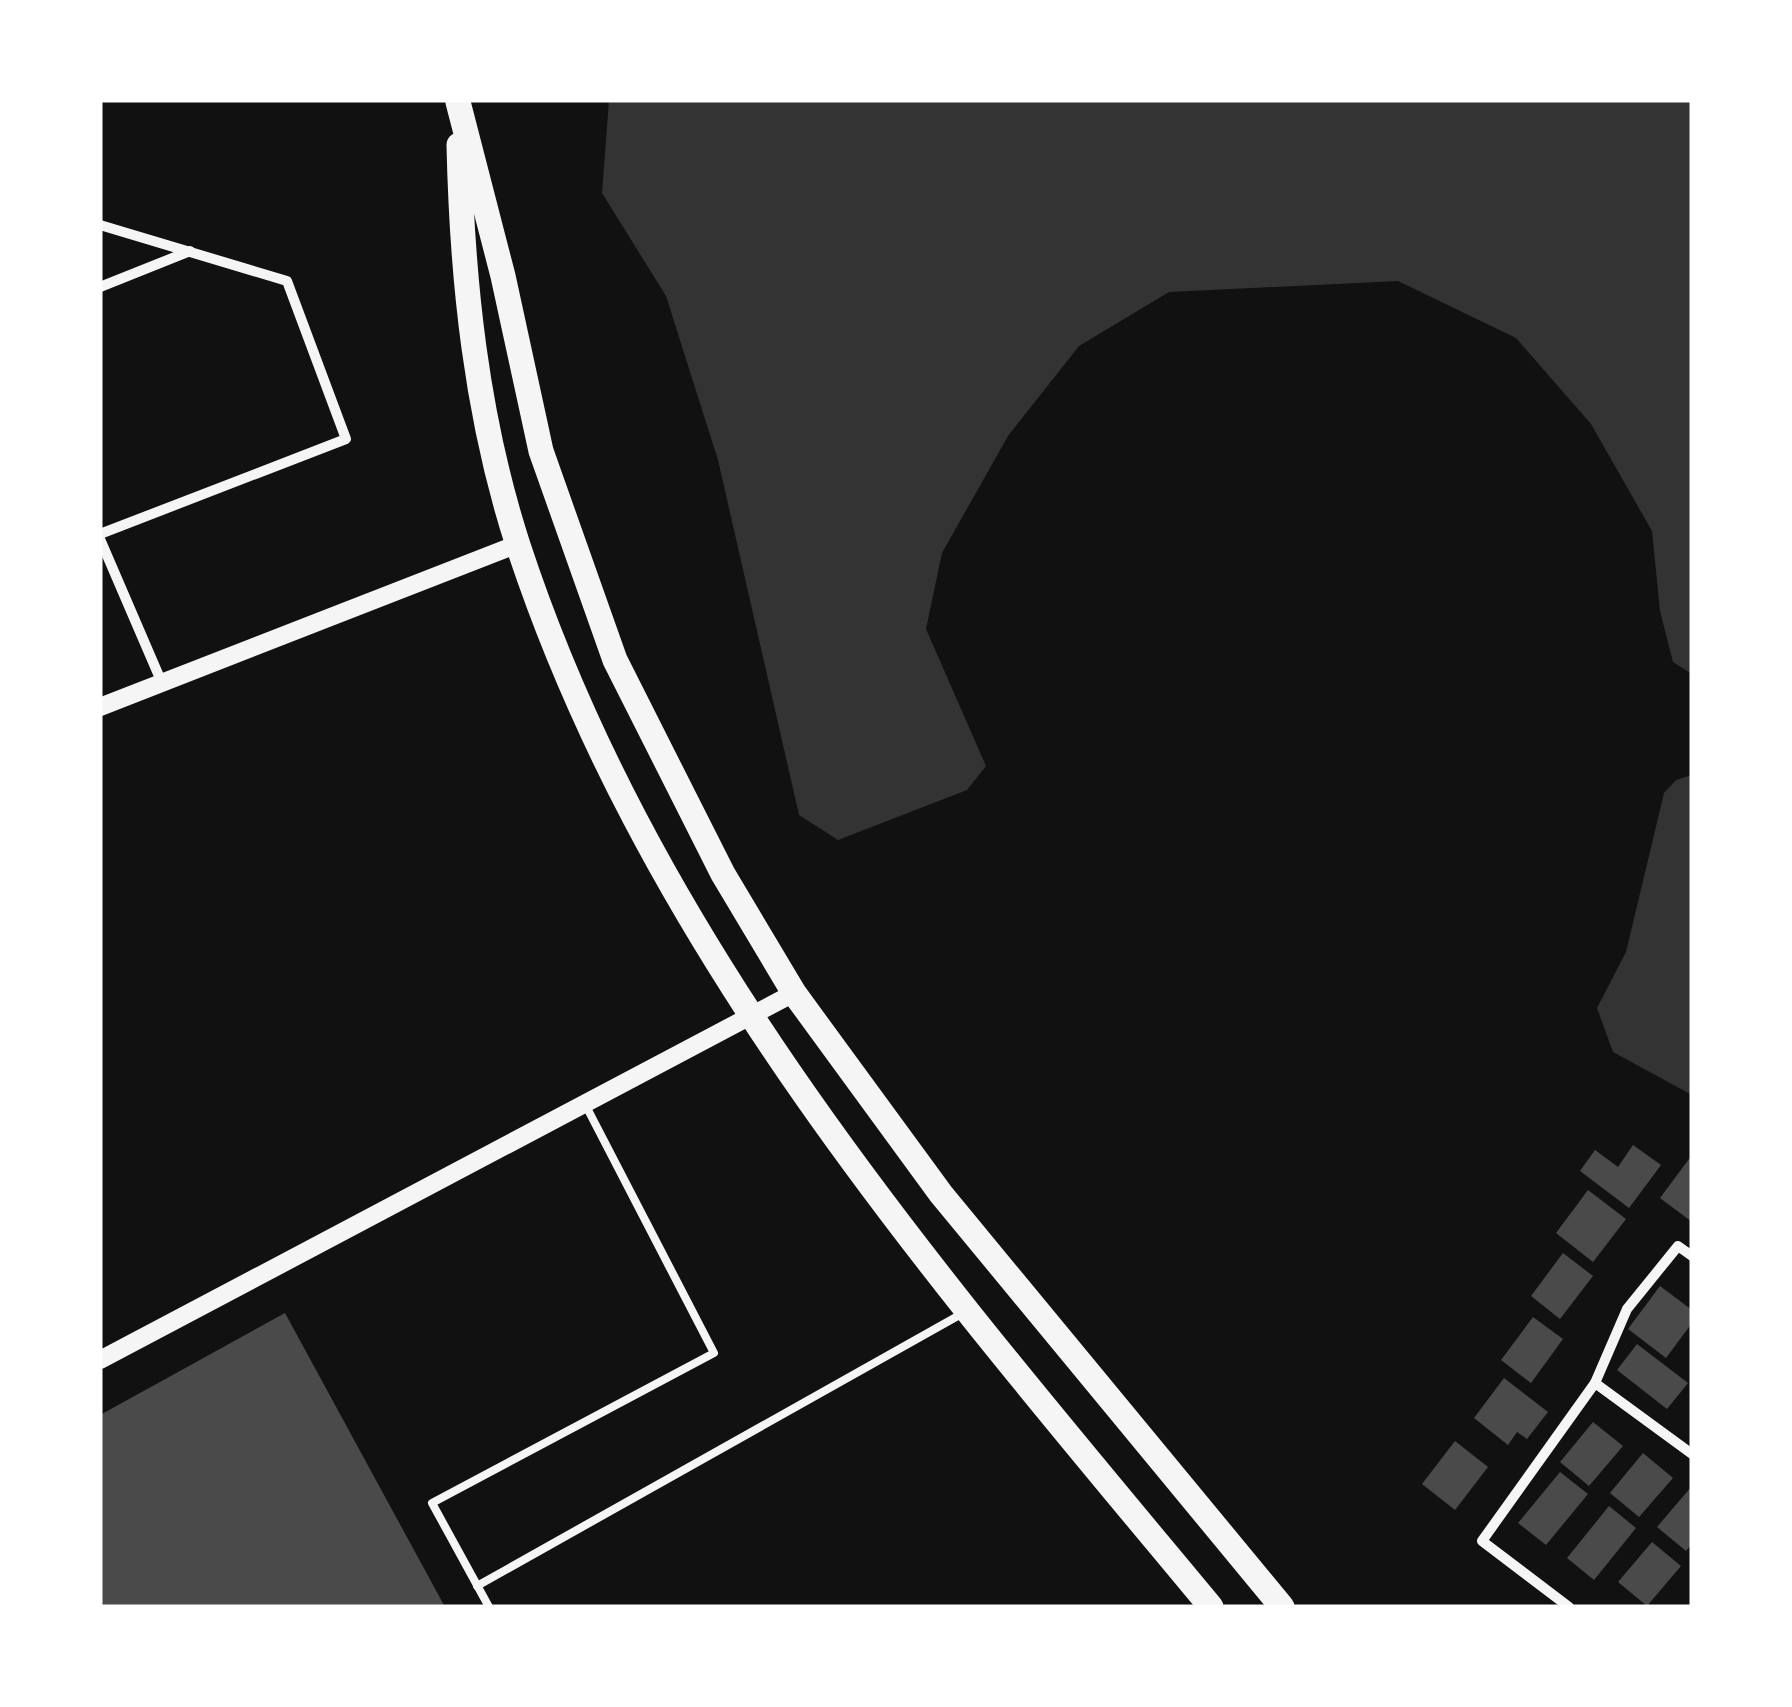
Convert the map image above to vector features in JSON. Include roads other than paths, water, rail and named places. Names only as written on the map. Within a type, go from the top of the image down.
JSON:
[{"type":"main road","points":[[456,101],[461,259],[488,430],[518,544],[563,662],[623,796],[751,1018],[862,1174],[1212,1607]]},
{"type":"main road","points":[[456,101],[504,276],[541,451],[615,660],[723,874],[794,993],[941,1194],[1282,1607]]},
{"type":"street","points":[[100,225],[288,281],[346,439],[100,536],[162,683]]},
{"type":"street","points":[[100,287],[190,251]]},
{"type":"street","points":[[100,707],[518,544]]},
{"type":"street","points":[[100,1360],[794,993]]},
{"type":"street","points":[[1569,1607],[1482,1542],[1595,1383],[1626,1309],[1678,1246],[1692,1256]]},
{"type":"street","points":[[1595,1383],[1692,1454]]},
{"type":"lane","points":[[489,1607],[432,1504],[714,1352],[586,1106]]},
{"type":"lane","points":[[478,1586],[969,1310]]}]
